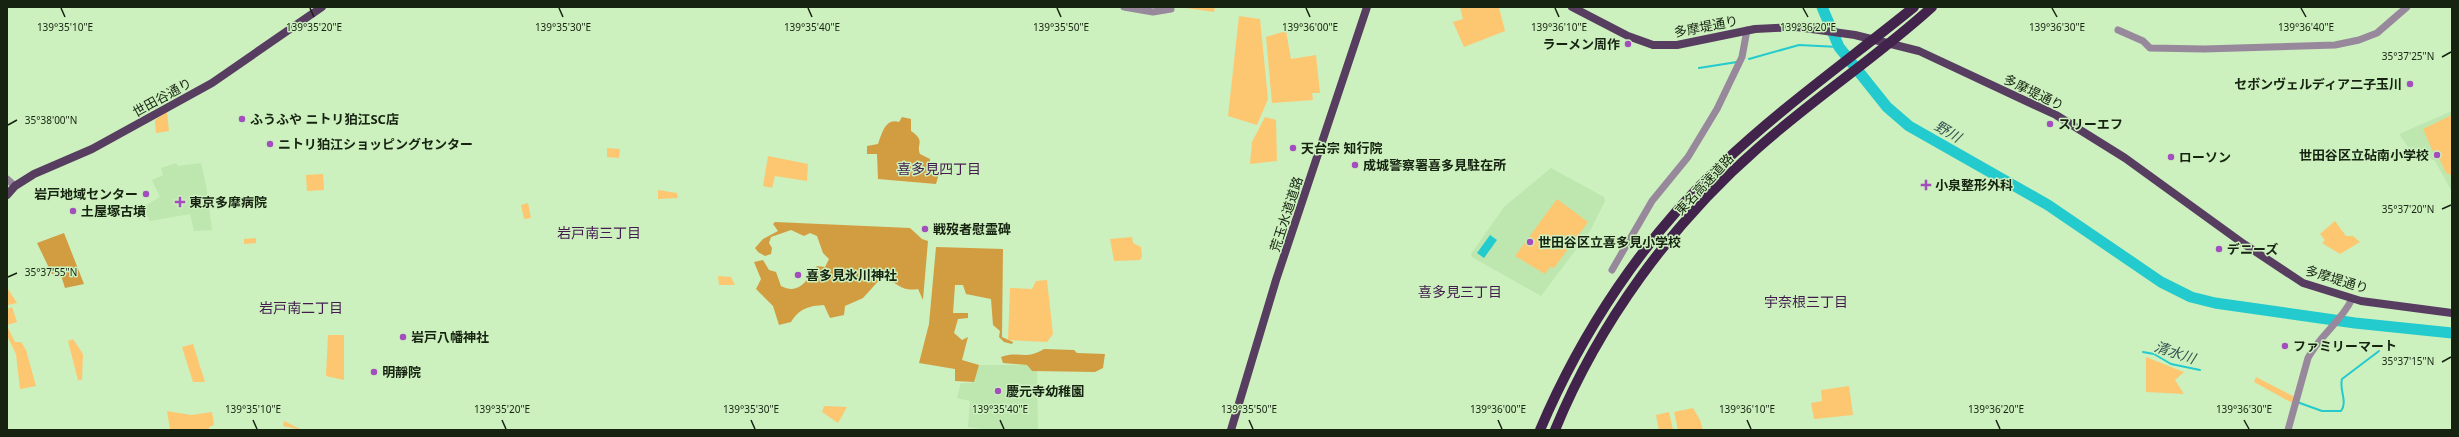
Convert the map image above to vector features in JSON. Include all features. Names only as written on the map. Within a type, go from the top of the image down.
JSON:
[{"type":"highway","name":"東名高速道路","points":[[1540,430],[1564,378],[1601,313],[1635,263],[1678,211],[1721,164],[1766,125],[1914,7]]},
{"type":"highway","name":"東名高速道路","points":[[1554,430],[1576,382],[1621,307],[1660,252],[1713,191],[1783,126],[1932,7]]},
{"type":"main road","name":"世田谷通り","points":[[7,195],[15,186],[42,170],[92,149],[200,90],[322,7]]},
{"type":"main road","name":"荒玉水道道路","points":[[1231,430],[1276,280],[1367,7]]},
{"type":"main road","name":"多摩堤通り","points":[[1572,7],[1628,36],[1653,45],[1677,45],[1747,30],[1785,26],[1818,29],[1851,35],[1901,46],[1934,57],[2056,114],[2125,158],[2294,278],[2351,302],[2452,313]]},
{"type":"street","points":[[1124,7],[1153,12],[1171,8]]},
{"type":"street","points":[[2118,30],[2143,41],[2150,48],[2204,49],[2335,45],[2359,40],[2377,33],[2406,7]]},
{"type":"street","points":[[1612,270],[1652,201],[1688,157],[1717,109],[1742,57],[1747,30]]},
{"type":"street","points":[[7,179],[15,186]]},
{"type":"street","points":[[2288,430],[2308,358],[2313,348],[2327,334],[2351,302]]},
{"type":"shaded area","points":[[1179,7],[1215,7],[1214,12]]},
{"type":"shaded area","points":[[1460,7],[1499,7],[1505,31],[1464,47],[1453,22],[1463,19]]},
{"type":"shaded area","points":[[1239,16],[1260,19],[1268,99],[1257,125],[1228,116]]},
{"type":"shaded area","points":[[1286,31],[1291,59],[1316,55],[1320,93],[1312,93],[1313,100],[1272,103],[1266,37]]},
{"type":"shaded area","name":"世田谷区立砧南小学校","points":[[2452,111],[2452,192],[2435,161],[2409,148],[2399,134]]},
{"type":"shaded area","points":[[167,112],[169,131],[156,133],[155,120]]},
{"type":"shaded area","points":[[2452,115],[2451,175],[2446,173],[2439,158],[2435,156],[2423,129]]},
{"type":"shaded area","points":[[902,117],[911,119],[911,131],[916,134],[920,142],[920,154],[930,159],[930,167],[937,167],[938,177],[936,184],[878,179],[877,154],[867,154],[867,146],[878,144],[887,125],[894,121],[899,122]]},
{"type":"shaded area","points":[[1265,117],[1276,120],[1277,161],[1250,164],[1252,142]]},
{"type":"shaded area","points":[[607,148],[620,149],[619,158],[607,157]]},
{"type":"shaded area","points":[[768,156],[808,164],[807,181],[775,176],[772,188],[763,186]]},
{"type":"shaded area","name":"東京多摩病院","points":[[176,163],[178,166],[201,163],[206,185],[212,230],[194,231],[190,214],[150,221],[143,207],[160,197],[152,180],[163,175],[161,168]]},
{"type":"shaded area","name":"世田谷区立喜多見小学校","points":[[1551,168],[1604,197],[1605,201],[1590,231],[1541,296],[1472,257],[1471,254],[1504,207]]},
{"type":"shaded area","points":[[323,174],[324,190],[307,191],[306,175]]},
{"type":"shaded area","points":[[658,190],[677,193],[678,198],[658,199]]},
{"type":"shaded area","points":[[1557,199],[1588,222],[1554,268],[1550,267],[1545,274],[1515,256]]},
{"type":"shaded area","points":[[528,203],[531,218],[524,219],[521,205]]},
{"type":"shaded area","points":[[2335,221],[2346,236],[2353,236],[2360,242],[2340,254],[2322,243],[2325,240],[2320,234]]},
{"type":"shaded area","points":[[775,222],[910,228],[922,239],[928,241],[923,300],[918,289],[912,290],[902,288],[882,277],[863,298],[845,306],[844,315],[830,318],[824,305],[814,306],[801,311],[791,322],[779,325],[773,306],[756,289],[761,279],[754,262],[763,260],[769,270],[776,272],[781,286],[788,289],[793,289],[803,284],[817,266],[825,267],[829,259],[823,253],[817,236],[810,233],[804,236],[791,230],[771,237],[769,243],[772,248],[771,254],[765,256],[758,252],[755,248],[763,239],[778,231],[773,224]]},
{"type":"shaded area","points":[[64,233],[84,284],[65,288],[60,272],[52,274],[37,243]]},
{"type":"shaded area","points":[[1132,237],[1133,243],[1141,247],[1142,257],[1140,260],[1114,261],[1110,239]]},
{"type":"shaded area","points":[[256,238],[256,243],[244,244],[244,239]]},
{"type":"shaded area","points":[[936,247],[1003,249],[1002,337],[1013,342],[1012,344],[1004,342],[999,337],[1000,331],[993,325],[991,299],[966,294],[963,285],[955,285],[953,313],[968,313],[968,318],[958,319],[954,333],[962,340],[968,337],[962,360],[979,365],[974,382],[955,381],[955,369],[919,363],[929,324]]},
{"type":"shaded area","points":[[718,276],[731,277],[735,285],[719,285]]},
{"type":"shaded area","points":[[1047,280],[1053,334],[1047,342],[1008,340],[1010,288],[1032,289],[1036,281]]},
{"type":"shaded area","points":[[8,289],[17,303],[8,305]]},
{"type":"shaded area","points":[[12,307],[17,322],[7,325],[7,309]]},
{"type":"shaded area","points":[[7,326],[15,342],[21,342],[26,350],[36,386],[20,389],[16,354],[7,336]]},
{"type":"shaded area","points":[[328,335],[344,335],[344,380],[326,376]]},
{"type":"shaded area","points":[[73,339],[83,354],[82,380],[78,380],[68,341]]},
{"type":"shaded area","points":[[193,344],[205,382],[193,382],[182,347]]},
{"type":"shaded area","points":[[1044,349],[1074,350],[1077,353],[1105,354],[1103,368],[1095,372],[1032,371],[1027,365],[1003,363],[1001,357],[1013,354],[1027,355],[1037,353]]},
{"type":"shaded area","points":[[2146,357],[2184,372],[2175,380],[2184,394],[2146,392]]},
{"type":"shaded area","name":"慶元寺幼稚園","points":[[979,365],[1027,365],[1032,371],[1037,371],[1038,430],[991,430],[968,427],[970,401],[957,398],[961,383],[972,383]]},
{"type":"shaded area","points":[[2256,377],[2295,397],[2294,404],[2254,382]]},
{"type":"shaded area","points":[[1849,386],[1853,415],[1814,419],[1811,403],[1822,401],[1821,390]]},
{"type":"shaded area","points":[[824,406],[847,407],[838,423],[822,412]]},
{"type":"shaded area","points":[[1693,408],[1700,420],[1703,430],[1678,430],[1674,412]]},
{"type":"shaded area","points":[[167,411],[191,415],[212,412],[214,425],[209,427],[209,430],[170,430]]},
{"type":"shaded area","points":[[1669,412],[1673,430],[1659,430],[1656,415]]},
{"type":"shaded area","points":[[284,421],[302,430],[283,426]]},
{"type":"water","points":[[1490,235],[1497,240],[1484,258],[1477,253]]},
{"type":"waterway","name":"野川","points":[[1822,7],[1839,47],[1887,107],[1909,126],[2048,205],[2161,282],[2191,297],[2215,303],[2355,323],[2452,333]]},
{"type":"waterway","points":[[1749,59],[1799,45],[1839,47]]},
{"type":"waterway","points":[[1699,68],[1737,62]]},
{"type":"waterway","name":"清水川","points":[[2297,402],[2322,411],[2341,411],[2344,404],[2341,383],[2342,379],[2379,351]]},
{"type":"waterway","name":"清水川","points":[[2143,352],[2154,354],[2171,364],[2200,370]]},
{"type":"place","name":"ラーメン周作","points":[[1628,44]]},
{"type":"place","name":"セボンヴェルディア二子玉川","points":[[2410,84]]},
{"type":"place","name":"ふうふや ニトリ狛江SC店","points":[[242,119]]},
{"type":"place","name":"スリーエフ","points":[[2050,124]]},
{"type":"place","name":"ニトリ狛江ショッピングセンター","points":[[270,144]]},
{"type":"place","name":"天台宗 知行院","points":[[1293,148]]},
{"type":"place","name":"世田谷区立砧南小学校","points":[[2437,155]]},
{"type":"place","name":"ローソン","points":[[2171,157]]},
{"type":"place","name":"成城警察署喜多見駐在所","points":[[1355,165]]},
{"type":"place","name":"小泉整形外科","points":[[1926,185]]},
{"type":"place","name":"岩戸地域センター","points":[[146,194]]},
{"type":"place","name":"東京多摩病院","points":[[180,202]]},
{"type":"place","name":"土屋塚古墳","points":[[73,211]]},
{"type":"place","name":"戦歿者慰霊碑","points":[[925,229]]},
{"type":"place","name":"世田谷区立喜多見小学校","points":[[1530,242]]},
{"type":"place","name":"デニーズ","points":[[2219,249]]},
{"type":"place","name":"喜多見氷川神社","points":[[798,275]]},
{"type":"place","name":"岩戸八幡神社","points":[[403,337]]},
{"type":"place","name":"ファミリーマート","points":[[2285,346]]},
{"type":"place","name":"明靜院","points":[[374,372]]},
{"type":"place","name":"慶元寺幼稚園","points":[[998,391]]},
{"type":"district","name":"喜多見四丁目","points":[[939,168]]},
{"type":"district","name":"岩戸南三丁目","points":[[599,232]]},
{"type":"district","name":"喜多見三丁目","points":[[1460,291]]},
{"type":"district","name":"宇奈根三丁目","points":[[1806,301]]},
{"type":"district","name":"岩戸南二丁目","points":[[301,307]]}]
